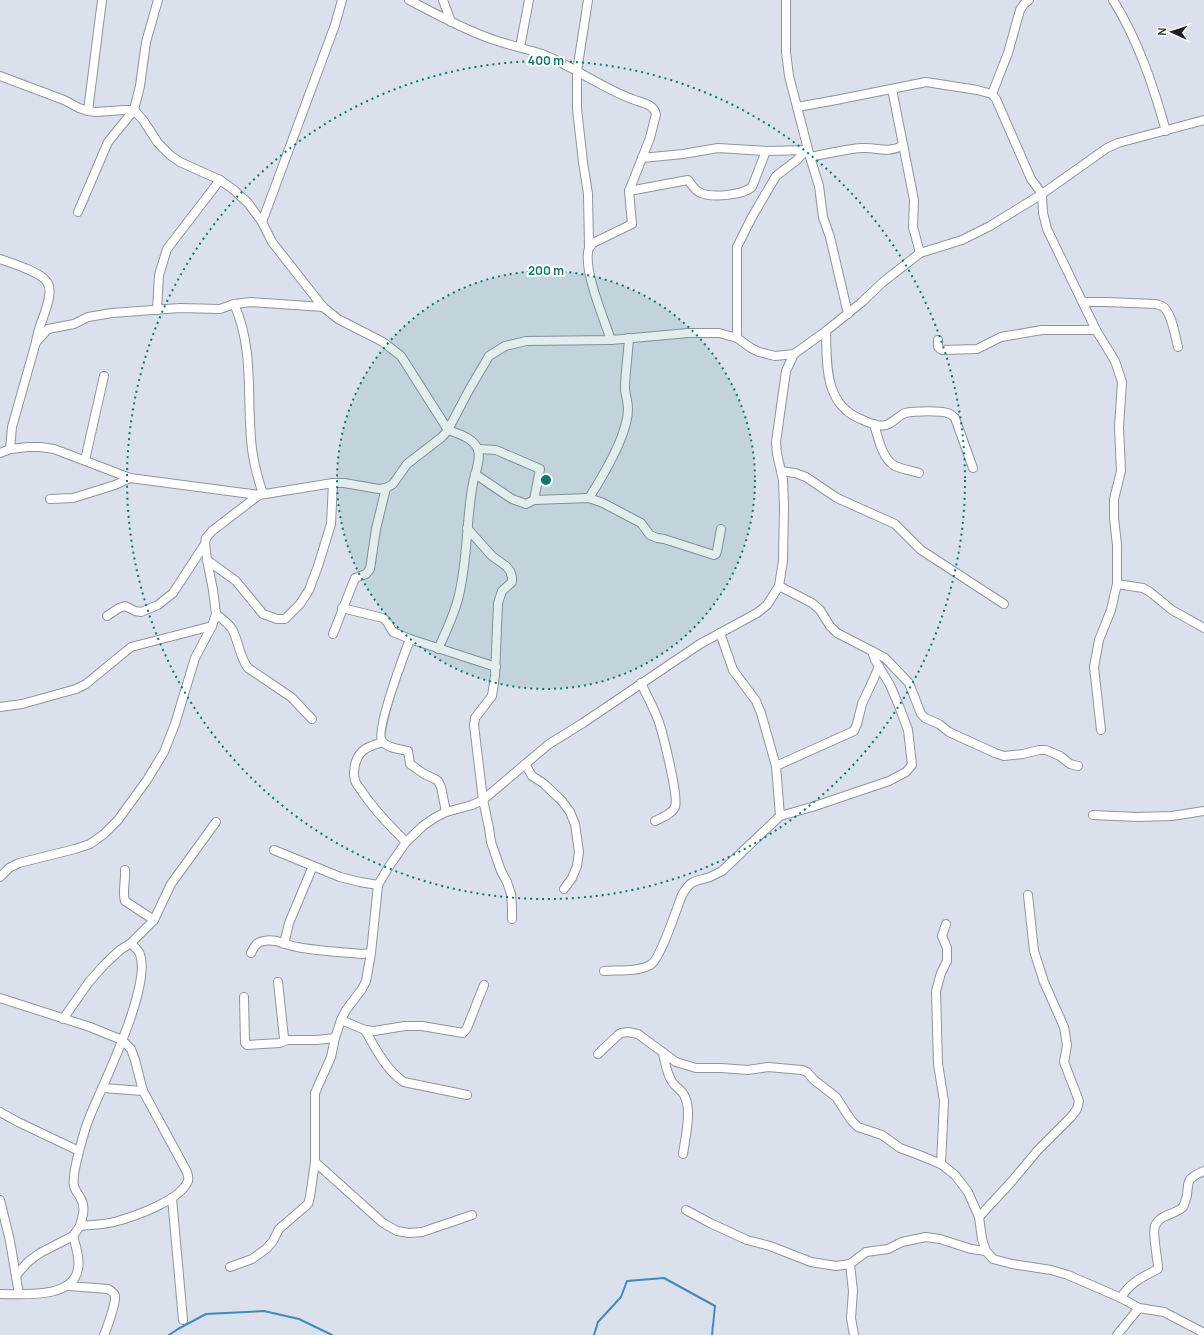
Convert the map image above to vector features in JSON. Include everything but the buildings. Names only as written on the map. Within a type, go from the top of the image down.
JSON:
[{"type":"street","points":[[88,111],[102,0]]},
{"type":"street","points":[[78,212],[108,142],[134,110],[140,86],[146,42],[158,0]]},
{"type":"street","points":[[262,222],[327,47],[342,0]]},
{"type":"street","points":[[409,0],[451,22],[487,37],[543,55],[578,71],[609,89],[651,106],[655,111],[656,114],[650,138],[629,191],[632,224],[593,243],[589,247]]},
{"type":"street","points":[[443,0],[451,22]]},
{"type":"street","points":[[520,47],[529,0]]},
{"type":"street","points":[[588,0],[578,71],[577,109],[588,194],[589,275],[611,340]]},
{"type":"street","points":[[786,0],[786,52],[789,76],[818,186],[823,217],[830,237],[848,314]]},
{"type":"street","points":[[992,94],[1008,53],[1020,10],[1029,0]]},
{"type":"street","points":[[1113,0],[1146,66],[1166,131]]},
{"type":"street","points":[[0,76],[64,100],[88,111],[134,110],[143,120],[158,143],[170,155],[180,162],[220,180],[248,203],[262,222],[272,242],[323,307],[338,319],[383,342],[401,356],[448,430],[462,435],[475,444],[479,454],[473,482],[464,568],[459,596],[438,649]]},
{"type":"street","points":[[797,107],[926,82],[977,90],[992,94],[996,99],[1031,179],[1042,194],[1043,214],[1047,229],[1084,302],[1096,330],[1115,361],[1122,382],[1119,427],[1121,471],[1114,499],[1114,518],[1117,545],[1117,584],[1111,610],[1099,640],[1094,667],[1101,730]]},
{"type":"street","points":[[892,89],[902,146],[914,200],[913,227],[920,254]]},
{"type":"street","points":[[230,1267],[252,1259],[266,1249],[273,1241],[279,1229],[308,1204],[315,1162],[315,1093],[331,1057],[341,1020],[346,1010],[364,985],[372,953],[378,885],[406,842],[424,825],[436,817],[446,812],[472,805],[483,800],[549,744],[583,723],[700,644],[757,613],[767,605],[779,586],[783,560],[784,507],[783,480],[777,454],[777,435],[786,371],[794,354],[848,314],[883,282],[920,254],[962,240],[990,226],[1042,194],[1107,148],[1118,143],[1204,120]]},
{"type":"street","points":[[642,158],[683,154],[718,148],[808,152],[864,148],[894,150],[902,146]]},
{"type":"street","points":[[629,191],[688,180],[699,193],[712,195],[748,190],[752,186],[766,150]]},
{"type":"street","points":[[737,338],[737,247],[752,217],[776,176],[808,152]]},
{"type":"street","points":[[157,310],[159,275],[167,249],[220,180]]},
{"type":"street","points":[[0,259],[32,271],[46,280],[50,288],[49,297],[37,334],[12,427],[10,449]]},
{"type":"street","points":[[36,342],[48,329],[74,324],[88,318],[112,313],[180,308],[220,309],[234,304],[251,302],[323,307]]},
{"type":"street","points":[[1084,302],[1156,304],[1163,306],[1168,312],[1178,346]]},
{"type":"street","points":[[234,304],[240,316],[248,359],[252,450],[261,494]]},
{"type":"street","points":[[938,340],[938,347],[942,350],[977,349],[1001,337],[1042,330],[1096,330]]},
{"type":"street","points":[[826,331],[827,372],[832,391],[840,406],[854,417],[874,424],[886,425],[904,414],[909,413],[936,411],[950,414],[955,418],[973,468]]},
{"type":"street","points":[[0,453],[10,449],[40,447],[54,449],[130,478],[261,494],[333,483],[344,483],[379,489],[386,488],[393,484],[407,464],[442,437],[448,430],[489,356],[505,346],[526,341],[611,340],[719,333],[737,338],[759,352],[775,356],[794,354]]},
{"type":"street","points":[[589,498],[620,440],[626,424],[628,409],[625,390],[629,338]]},
{"type":"street","points":[[85,460],[104,376]]},
{"type":"street","points":[[874,424],[885,455],[890,462],[896,466],[919,473]]},
{"type":"street","points":[[478,449],[496,450],[540,469],[534,500]]},
{"type":"street","points":[[781,471],[795,473],[806,477],[837,498],[895,524],[921,550],[1004,604]]},
{"type":"street","points":[[475,474],[512,499],[526,504],[534,500],[589,498],[603,503],[641,523],[650,535],[714,555],[717,551],[721,529]]},
{"type":"street","points":[[50,499],[73,498],[115,485],[130,478]]},
{"type":"street","points":[[207,560],[236,581],[263,614],[285,619],[300,604],[309,590],[318,566],[331,524],[333,483]]},
{"type":"street","points":[[333,634],[355,578],[366,574],[370,569],[376,529],[386,488]]},
{"type":"street","points":[[0,877],[9,868],[19,863],[90,844],[104,834],[118,820],[148,780],[164,752],[175,724],[195,658],[212,626],[216,614],[207,560],[205,544],[206,538],[212,531],[261,494]]},
{"type":"street","points":[[467,528],[492,556],[506,566],[512,577],[512,582],[502,591],[498,604],[496,667],[492,696],[475,718],[474,725],[483,800],[490,828],[491,842],[511,894],[512,919]]},
{"type":"street","points":[[107,616],[125,606],[141,612],[158,605],[173,594],[205,544]]},
{"type":"street","points":[[1117,584],[1143,588],[1172,610],[1204,628]]},
{"type":"street","points":[[779,586],[812,603],[820,610],[830,626],[837,633],[885,658],[909,683],[921,714],[925,718],[938,724],[949,732],[1004,756],[1046,750],[1060,756],[1070,764],[1078,766]]},
{"type":"street","points":[[342,608],[383,618],[388,622],[393,632],[438,649],[496,667]]},
{"type":"street","points":[[216,614],[232,629],[243,661],[248,668],[291,697],[312,719]]},
{"type":"street","points":[[0,706],[22,704],[76,689],[86,684],[131,647],[212,626]]},
{"type":"street","points":[[720,633],[733,670],[756,701],[762,713],[776,766],[780,816]]},
{"type":"street","points":[[410,639],[385,713],[380,730],[380,738],[382,742],[388,746],[408,751],[410,764],[438,782],[441,787],[446,812]]},
{"type":"street","points":[[604,971],[639,969],[652,965],[660,953],[682,895],[687,886],[695,880],[711,876],[722,871],[780,816],[889,781],[906,772],[912,765],[908,730],[900,706],[890,685],[875,660],[872,650]]},
{"type":"street","points":[[776,766],[854,731],[862,704],[879,667]]},
{"type":"street","points":[[641,683],[658,718],[674,783],[676,801],[675,807],[672,811],[655,821]]},
{"type":"street","points":[[382,742],[366,749],[360,754],[356,762],[354,772],[355,781],[370,803],[389,826],[406,842]]},
{"type":"street","points":[[525,764],[532,776],[543,783],[562,801],[570,812],[575,824],[579,852],[577,866],[572,878],[564,889]]},
{"type":"street","points":[[1094,814],[1137,817],[1172,816],[1204,811]]},
{"type":"street","points":[[63,1019],[89,982],[105,964],[120,950],[131,943],[154,920],[171,884],[216,822]]},
{"type":"street","points":[[274,850],[340,877],[378,885]]},
{"type":"street","points":[[284,944],[289,923],[313,866]]},
{"type":"street","points":[[125,870],[125,901],[154,920]]},
{"type":"street","points":[[979,1217],[1038,1150],[1071,1117],[1077,1109],[1079,1100],[1064,1062],[1067,1045],[1064,1027],[1044,982],[1034,951],[1028,895]]},
{"type":"street","points":[[941,1164],[944,1101],[938,1064],[936,991],[941,972],[947,962],[947,948],[942,936],[946,924]]},
{"type":"street","points":[[252,953],[255,946],[259,942],[273,940],[296,947],[362,954],[372,953]]},
{"type":"street","points":[[16,1277],[29,1261],[40,1253],[73,1236],[80,1226],[84,1203],[74,1187],[79,1151],[90,1116],[122,1040],[139,987],[142,966],[139,952],[131,943]]},
{"type":"street","points":[[278,982],[283,1034],[284,1038],[287,1040]]},
{"type":"street","points":[[341,1020],[364,1030],[422,1026],[463,1033],[467,1028],[484,985]]},
{"type":"street","points":[[244,997],[245,1043],[247,1046],[287,1040],[317,1040],[335,1038]]},
{"type":"street","points":[[0,998],[90,1027],[122,1040],[131,1049],[143,1091],[188,1172],[189,1180],[184,1188],[172,1198],[150,1210],[112,1223],[80,1226]]},
{"type":"street","points":[[364,1030],[396,1077],[404,1082],[466,1095]]},
{"type":"street","points":[[598,1054],[618,1035],[628,1032],[638,1034],[676,1062],[696,1068],[748,1070],[768,1066],[802,1070],[807,1072],[814,1080],[836,1096],[851,1120],[858,1127],[882,1135],[900,1148],[919,1154],[941,1164],[955,1175],[968,1192],[979,1217],[982,1239],[986,1251],[993,1259],[1012,1264],[1051,1270],[1068,1275],[1121,1298],[1139,1308],[1164,1312],[1204,1333]]},
{"type":"street","points":[[663,1053],[666,1067],[672,1082],[686,1098],[688,1115],[683,1154]]},
{"type":"street","points":[[103,1088],[143,1091]]},
{"type":"street","points":[[0,1112],[79,1151]]},
{"type":"street","points":[[315,1162],[383,1223],[397,1231],[409,1233],[422,1232],[472,1215]]},
{"type":"street","points":[[1121,1298],[1138,1279],[1158,1269],[1158,1259],[1154,1239],[1155,1226],[1161,1218],[1183,1207],[1186,1200],[1187,1183],[1195,1175],[1204,1171]]},
{"type":"street","points":[[172,1198],[183,1320]]},
{"type":"street","points":[[0,1200],[3,1224],[10,1241],[19,1294]]},
{"type":"street","points":[[686,1210],[747,1240],[770,1246],[811,1262],[836,1266],[850,1264],[866,1252],[888,1249],[902,1242],[926,1237],[940,1239],[971,1249],[986,1251]]},
{"type":"street","points":[[69,1286],[75,1278],[78,1268],[76,1247],[73,1236]]},
{"type":"street","points":[[850,1264],[853,1291],[851,1318],[854,1335]]},
{"type":"street","points":[[0,1294],[45,1293],[69,1286],[78,1288],[108,1289],[113,1292],[115,1297],[110,1320],[104,1335]]},
{"type":"street","points":[[1118,1335],[1139,1308]]},
{"type":"waterway","points":[[594,1335],[598,1322],[621,1297],[627,1281],[664,1278],[715,1306],[712,1335]]},
{"type":"waterway","points":[[169,1335],[206,1314],[264,1311],[299,1319],[332,1335]]}]
